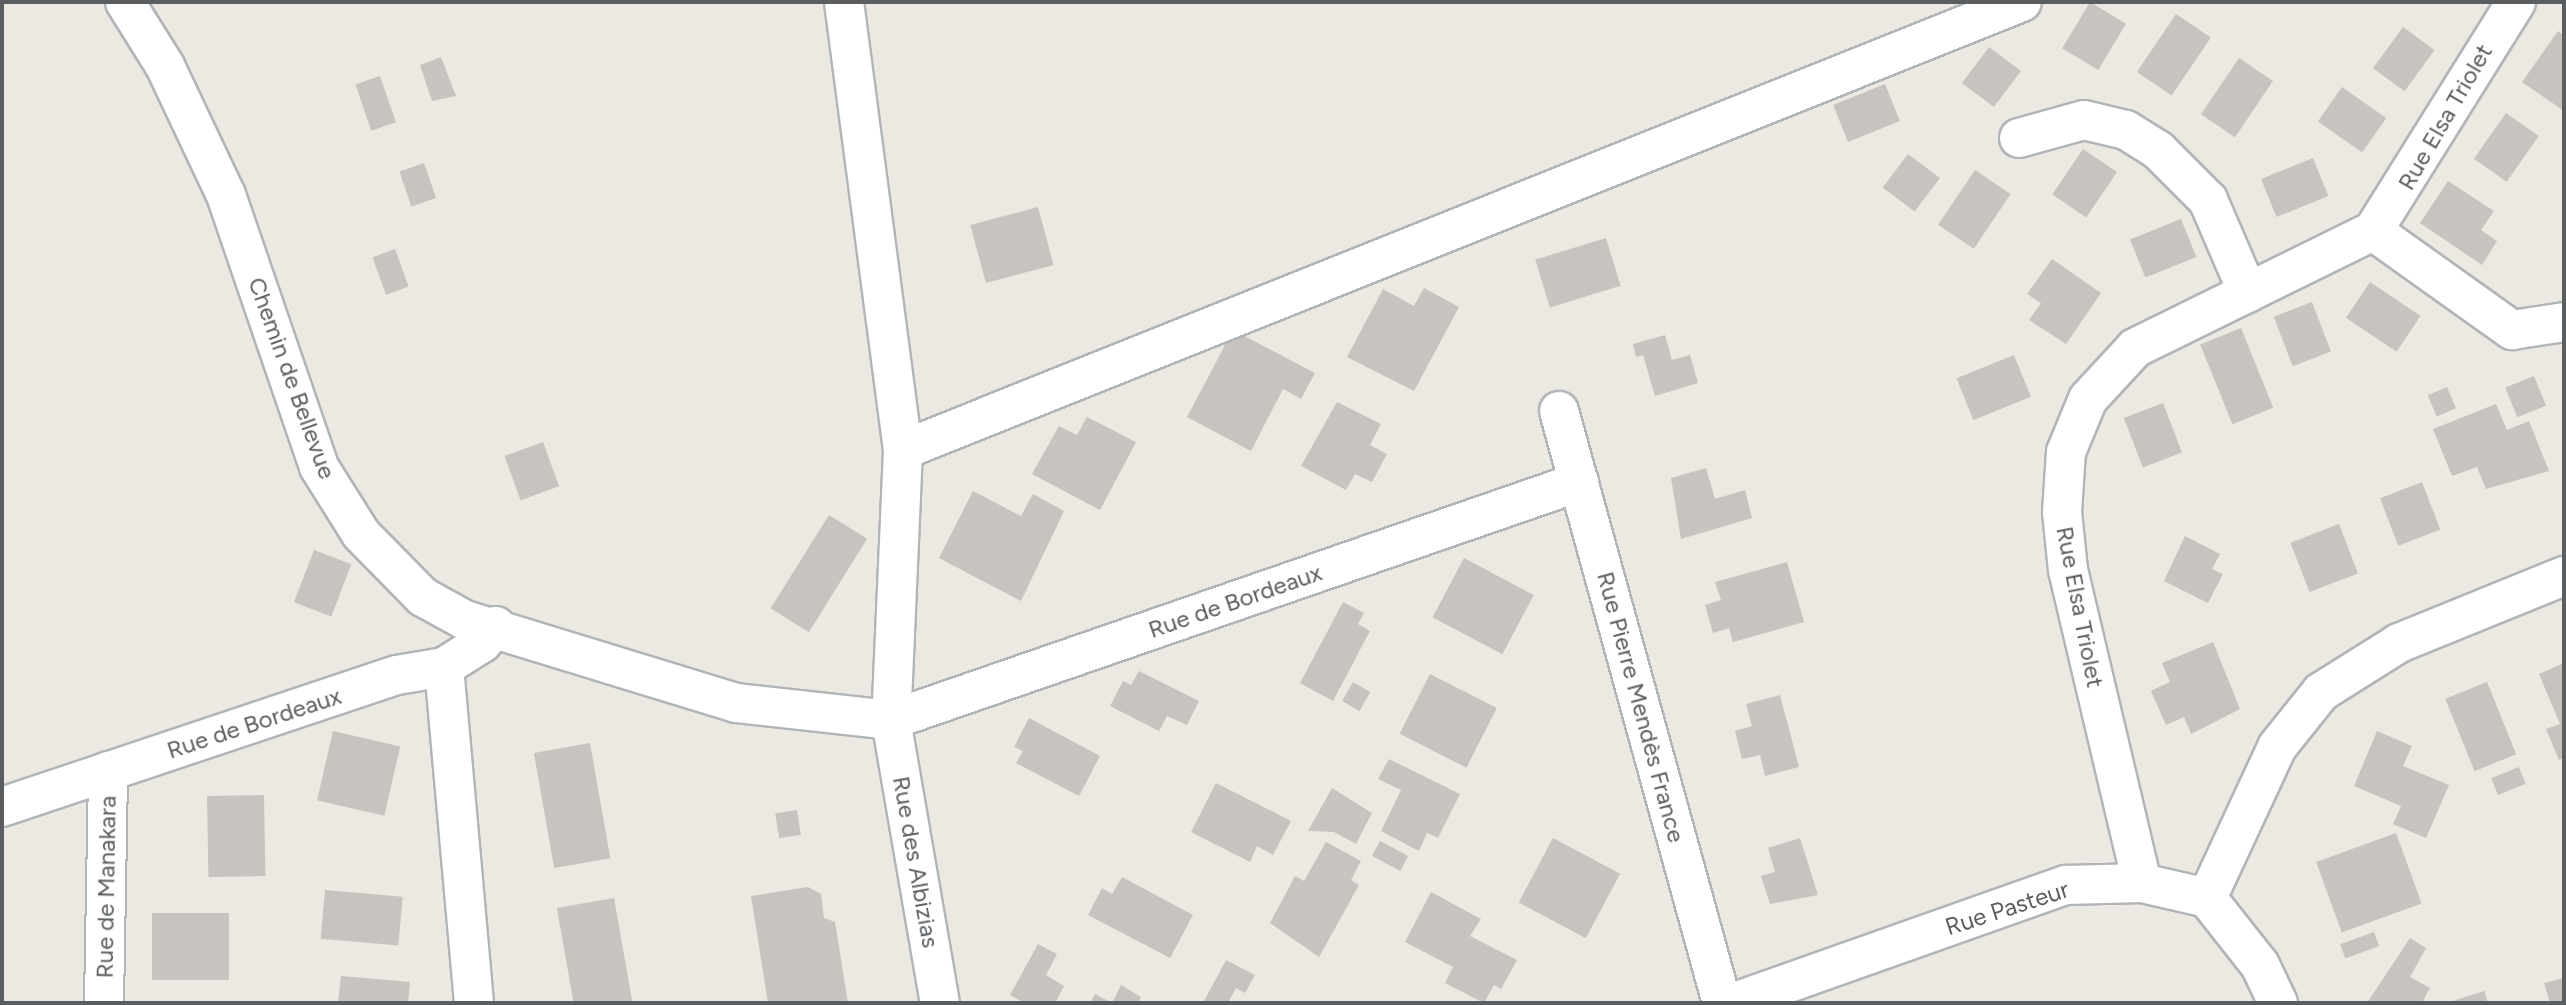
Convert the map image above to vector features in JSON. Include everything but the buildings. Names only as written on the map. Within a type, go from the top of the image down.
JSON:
[{"type":"street","name":"Chemin de Bellevue","points":[[125,2],[165,66],[226,195],[319,467],[361,534],[423,597],[465,620],[496,626],[736,703],[891,720]]},
{"type":"street","name":"Rue des Albizias","points":[[844,2],[903,450],[891,720],[940,1003]]},
{"type":"street","points":[[903,450],[2022,2]]},
{"type":"street","name":"Rue Elsa Triolet","points":[[2142,883],[2068,570],[2062,512],[2066,452],[2088,399],[2135,348],[2373,231],[2516,2]]},
{"type":"street","points":[[2019,138],[2084,120],[2126,130],[2158,150],[2208,200],[2248,293]]},
{"type":"street","points":[[2373,231],[2512,330],[2564,322]]},
{"type":"street","name":"Rue Pierre Mendès France","points":[[1559,411],[1722,1003]]},
{"type":"street","name":"Rue de Bordeaux","points":[[891,720],[1579,482]]},
{"type":"street","points":[[2278,1003],[2260,965],[2207,898],[2277,747],[2321,692],[2399,643],[2564,576]]},
{"type":"street","name":"Rue de Bordeaux","points":[[2,807],[397,675],[444,667],[482,643],[496,626]]},
{"type":"street","points":[[444,667],[474,1003]]},
{"type":"street","name":"Rue de Manakara","points":[[104,1003],[108,771]]},
{"type":"street","name":"Rue Pasteur","points":[[1732,1003],[2066,885],[2142,883],[2207,898]]}]
